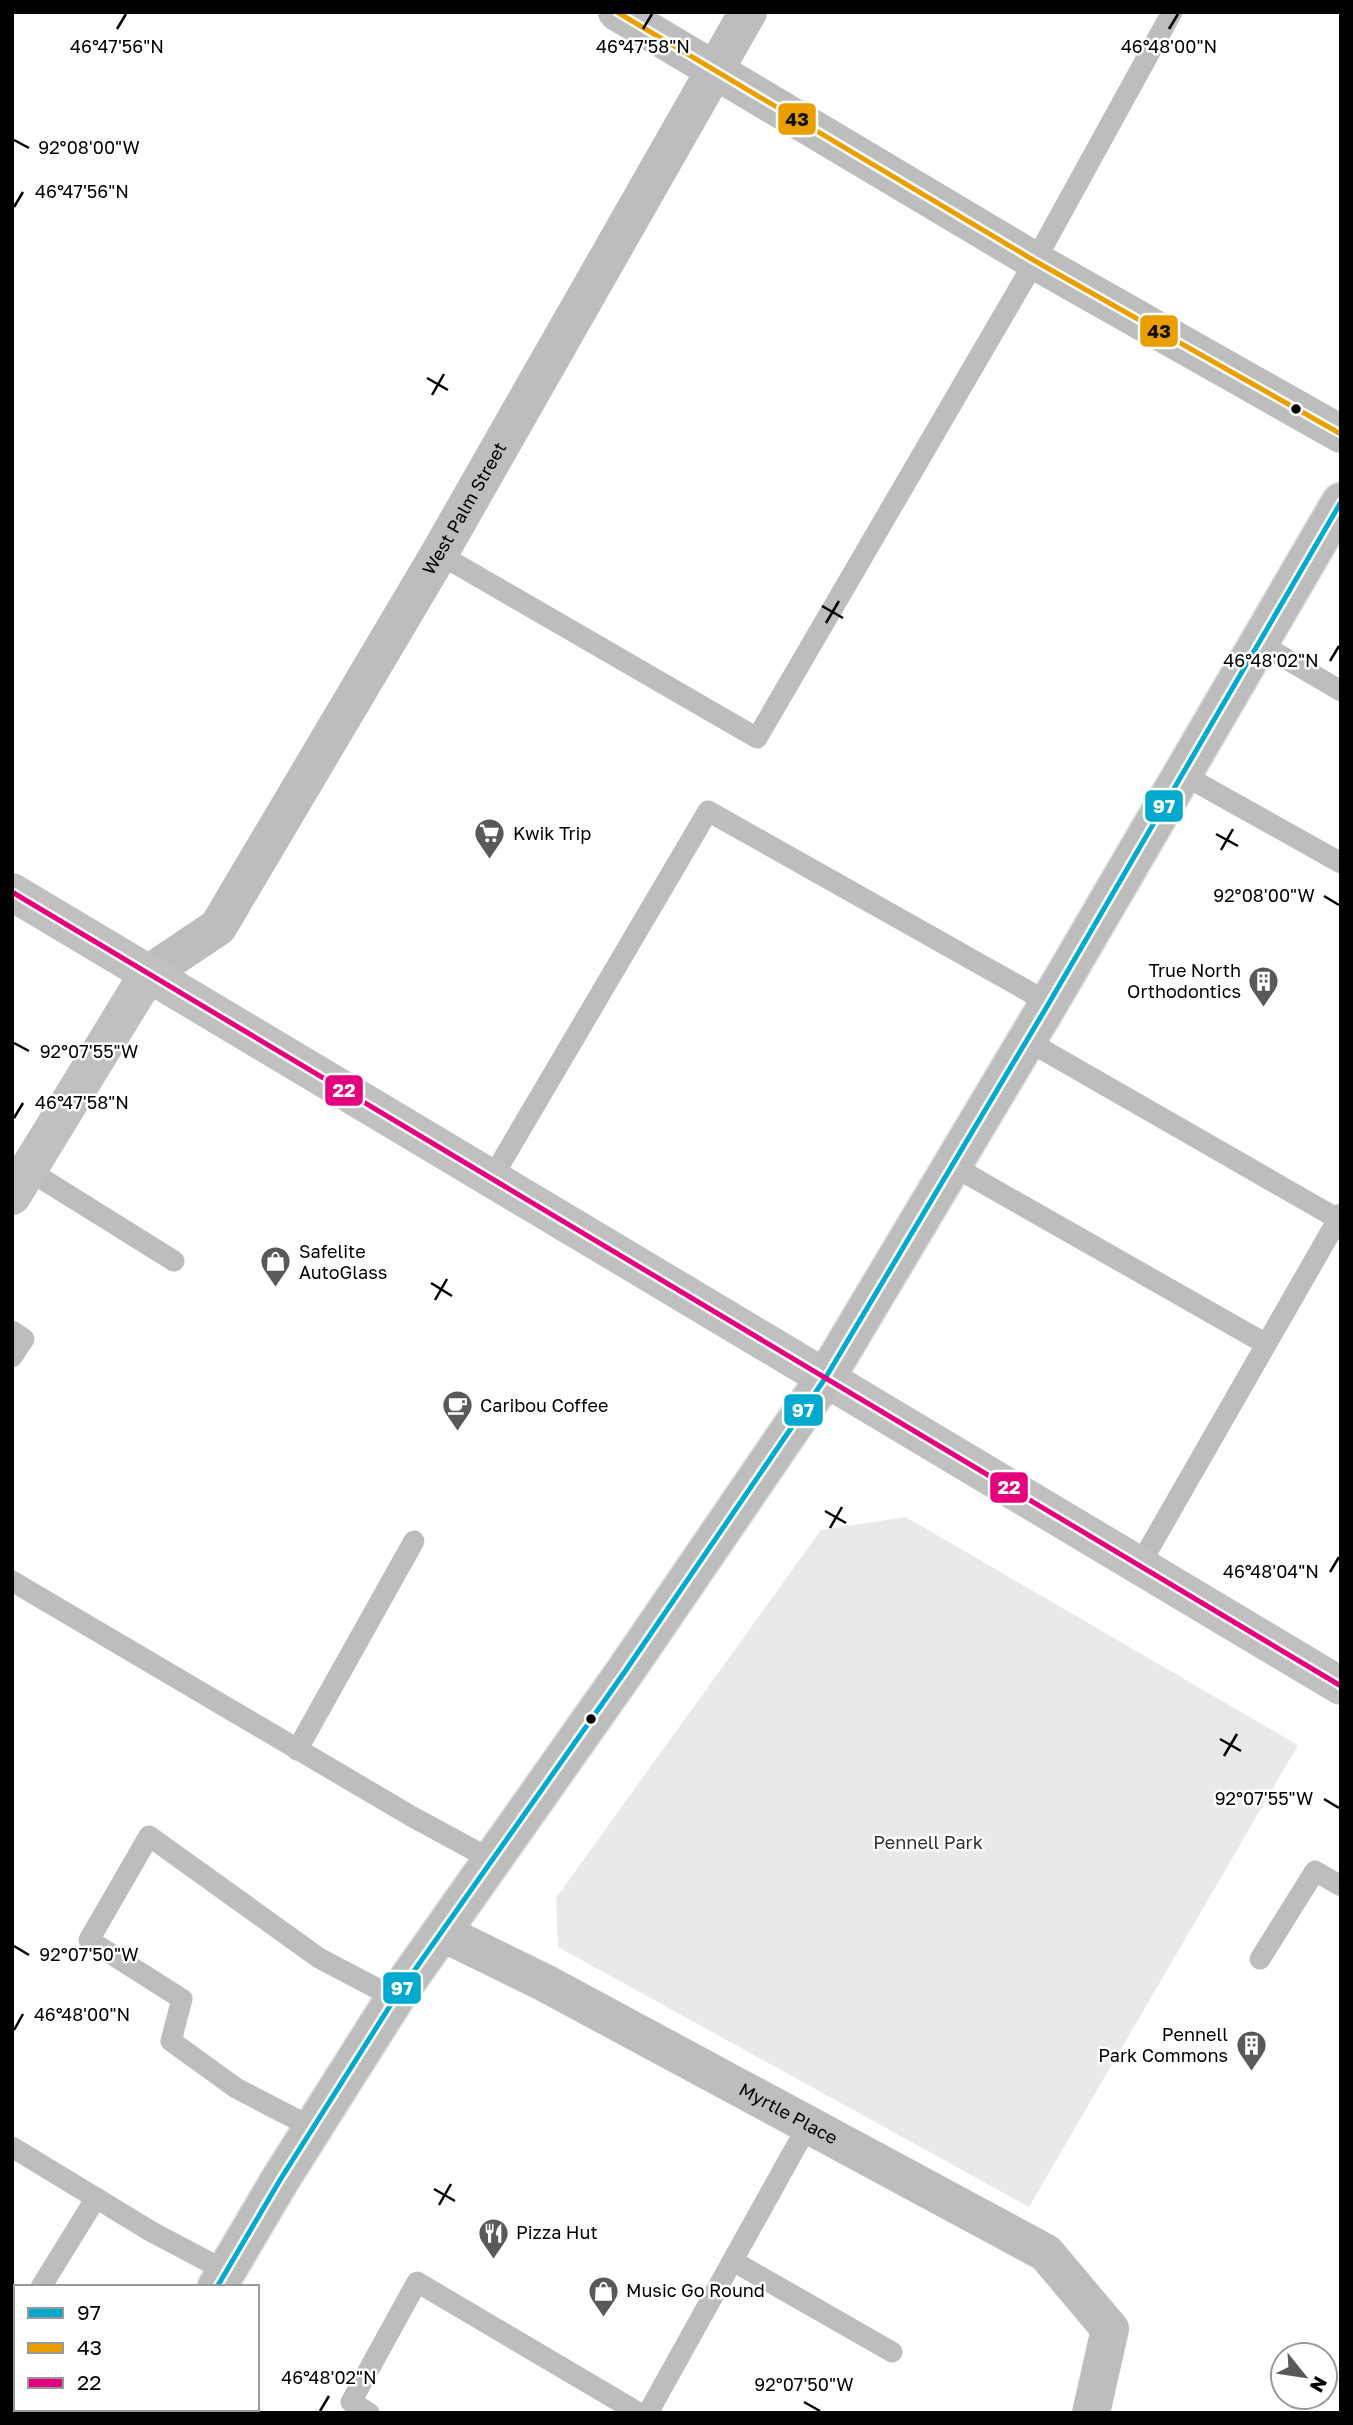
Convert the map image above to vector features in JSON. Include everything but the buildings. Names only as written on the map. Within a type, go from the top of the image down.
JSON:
[{"type":"main road","points":[[617,12],[1035,261],[1341,434]]},
{"type":"main road","name":"West Palm Street","points":[[148,974],[218,927],[439,554],[748,12]]},
{"type":"main road","points":[[221,2279],[395,1998],[827,1377],[1341,502]]},
{"type":"main road","points":[[12,892],[1341,1686]]},
{"type":"main road","points":[[20,1183],[148,974]]},
{"type":"main road","name":"Myrtle Place","points":[[441,1932],[545,1983],[1046,2253],[1110,2329],[1091,2413]]},
{"type":"lane","points":[[439,554],[757,738],[1035,261],[1172,12]]},
{"type":"lane","points":[[1259,643],[1341,691]]},
{"type":"lane","points":[[1182,774],[1341,863]]},
{"type":"lane","points":[[492,1178],[708,811],[1049,1003]]},
{"type":"lane","points":[[1026,1040],[1339,1217],[1139,1566]]},
{"type":"lane","points":[[953,1166],[1266,1344]]},
{"type":"lane","points":[[20,1183],[173,1261]]},
{"type":"lane","points":[[12,1331],[24,1339],[12,1357]]},
{"type":"lane","points":[[297,1750],[414,1541]]},
{"type":"lane","points":[[12,1581],[297,1750],[492,1860]]},
{"type":"lane","points":[[313,2128],[236,2088],[171,2041],[183,1999],[89,1940],[149,1836],[320,1958],[395,1998]]},
{"type":"lane","points":[[1260,1959],[1315,1871],[1341,1886]]},
{"type":"lane","points":[[648,2413],[807,2125]]},
{"type":"lane","points":[[12,2147],[221,2279]]},
{"type":"lane","points":[[42,2285],[96,2198]]},
{"type":"lane","points":[[733,2260],[892,2352]]},
{"type":"lane","points":[[369,2413],[351,2402],[417,2283],[639,2413]]},
{"type":"green space","name":"Pennell Park","points":[[906,1517],[1298,1745],[1029,2207],[558,1947],[556,1898],[821,1530]]},
{"type":"transit line","name":"43","points":[[617,12],[1035,261],[1341,434]]},
{"type":"transit line","name":"97","points":[[218,2285],[280,2180],[395,1998],[626,1670],[826,1377],[1049,1003],[1341,502]]},
{"type":"transit line","name":"22","points":[[12,892],[1341,1686]]},
{"type":"place","name":"Kwik Trip","points":[[490,861]]},
{"type":"place","name":"True North Orthodontics","points":[[1264,1008]]},
{"type":"place","name":"Safelite AutoGlass","points":[[276,1289]]},
{"type":"place","name":"Caribou Coffee","points":[[457,1433]]},
{"type":"place","name":"Pennell Park Commons","points":[[1251,2072]]},
{"type":"place","name":"Pizza Hut","points":[[493,2260]]},
{"type":"place","name":"Music Go Round","points":[[603,2318]]}]
